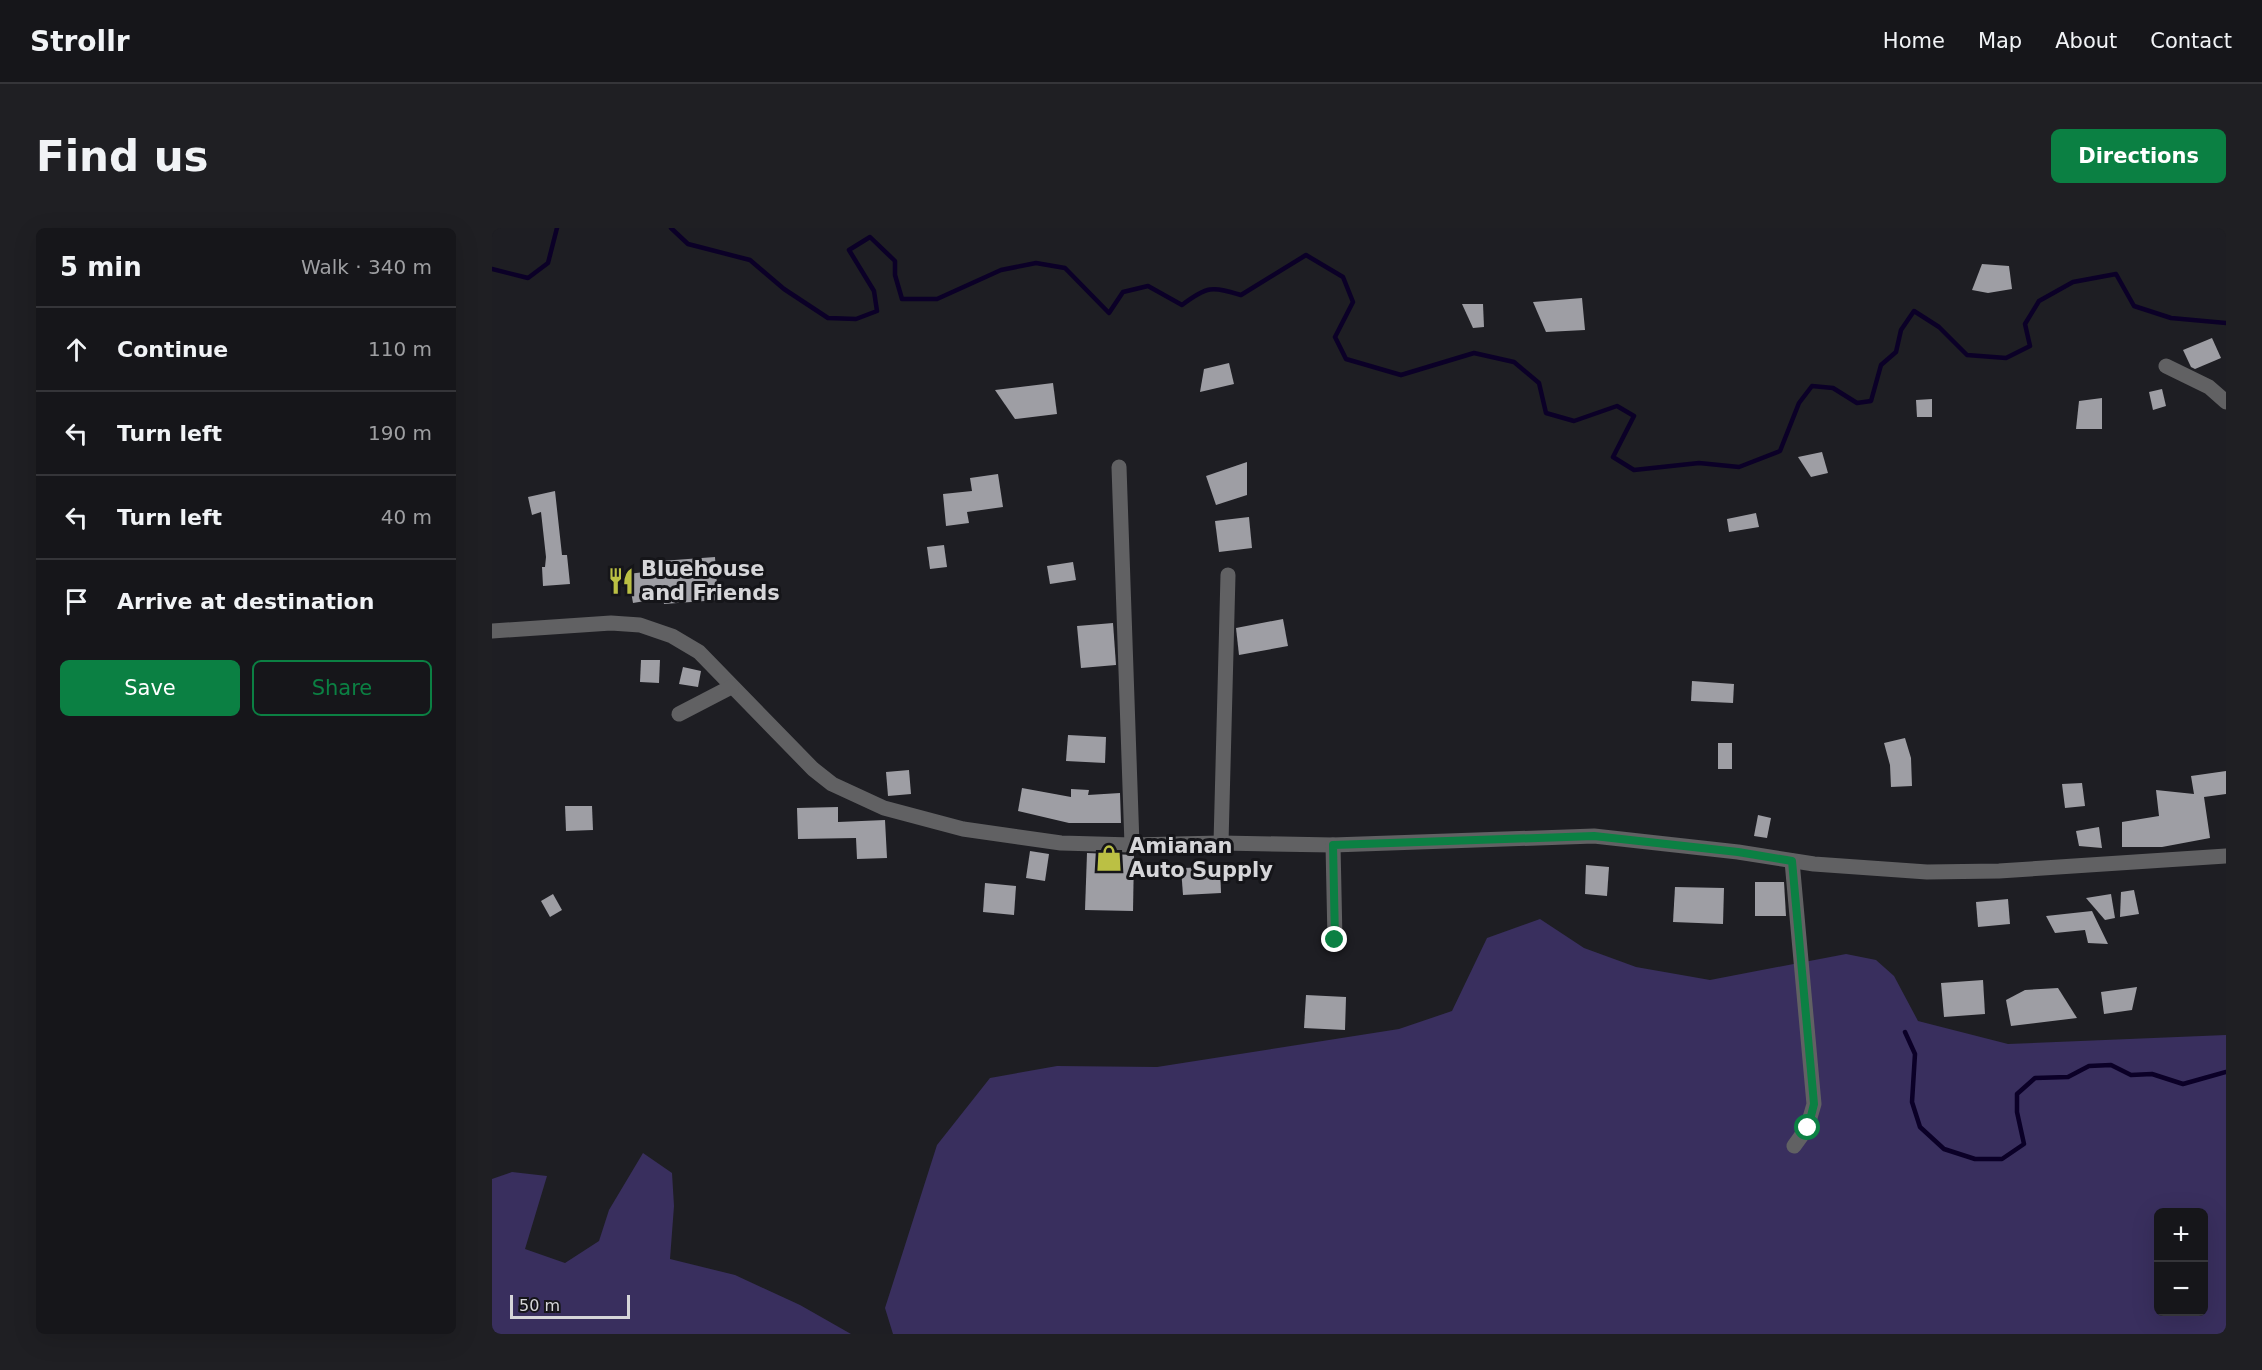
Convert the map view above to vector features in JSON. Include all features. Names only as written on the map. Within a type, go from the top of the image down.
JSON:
[{"type":"street","points":[[2166,366],[2209,387],[2226,402]]},
{"type":"street","points":[[1119,467],[1132,845]]},
{"type":"street","points":[[1221,843],[1228,575]]},
{"type":"street","points":[[492,631],[611,623],[640,626],[665,633],[690,646],[822,777],[867,801],[963,829],[1061,843],[1333,845],[1594,836],[1738,852],[1792,861],[1927,872],[1999,871],[2226,856]]},
{"type":"street","points":[[679,714],[732,687]]},
{"type":"street","points":[[1333,845],[1335,940]]},
{"type":"street","points":[[1792,861],[1814,1104],[1808,1128],[1794,1146]]},
{"type":"shaded area","points":[[1540,919],[1584,948],[1636,967],[1710,980],[1846,954],[1876,960],[1894,976],[1918,1021],[2008,1044],[2226,1035],[2226,1334],[893,1334],[885,1308],[937,1145],[990,1078],[1057,1066],[1157,1067],[1399,1029],[1452,1011],[1487,938]]},
{"type":"shaded area","points":[[643,1153],[672,1173],[674,1206],[670,1259],[735,1275],[800,1305],[851,1334],[492,1334],[492,1179],[512,1172],[547,1176],[525,1249],[565,1263],[599,1241],[609,1210]]},
{"type":"building","points":[[1982,264],[2009,266],[2012,289],[1988,293],[1972,290]]},
{"type":"building","points":[[1582,298],[1585,330],[1546,332],[1533,302]]},
{"type":"building","points":[[1462,304],[1483,304],[1484,327],[1473,328]]},
{"type":"building","points":[[2212,338],[2221,358],[2195,369],[2191,367],[2183,350]]},
{"type":"building","points":[[1229,363],[1234,384],[1200,392],[1204,369]]},
{"type":"building","points":[[1053,383],[1057,414],[1015,419],[995,390]]},
{"type":"building","points":[[2162,389],[2166,406],[2153,410],[2149,392]]},
{"type":"building","points":[[2102,398],[2102,429],[2076,429],[2079,401]]},
{"type":"building","points":[[1932,399],[1932,417],[1917,417],[1916,400]]},
{"type":"building","points":[[1822,452],[1828,473],[1811,477],[1798,457]]},
{"type":"building","points":[[1247,462],[1247,495],[1216,505],[1206,476]]},
{"type":"building","points":[[998,474],[1003,507],[967,512],[969,523],[946,526],[943,494],[972,491],[970,478]]},
{"type":"building","points":[[555,491],[562,555],[567,555],[570,584],[543,586],[542,567],[545,567],[546,557],[541,512],[532,515],[528,497]]},
{"type":"building","points":[[1756,513],[1759,527],[1729,532],[1727,519]]},
{"type":"building","points":[[1249,517],[1252,548],[1219,552],[1215,521]]},
{"type":"building","points":[[944,545],[947,567],[930,569],[927,547]]},
{"type":"building","points":[[715,557],[718,600],[664,604],[663,598],[633,603],[628,574],[661,570],[661,561]]},
{"type":"building","points":[[1073,562],[1076,580],[1050,584],[1047,566]]},
{"type":"building","points":[[1283,619],[1288,646],[1239,655],[1236,628]]},
{"type":"building","points":[[1113,623],[1116,665],[1081,668],[1077,626]]},
{"type":"building","points":[[641,660],[660,660],[659,683],[640,682]]},
{"type":"building","points":[[683,667],[701,671],[698,687],[679,684]]},
{"type":"building","points":[[1692,681],[1734,684],[1733,703],[1691,701]]},
{"type":"building","points":[[1068,735],[1106,737],[1105,763],[1066,761]]},
{"type":"building","points":[[1905,738],[1911,758],[1912,786],[1891,787],[1890,765],[1884,743]]},
{"type":"building","points":[[1718,743],[1732,743],[1732,769],[1718,769]]},
{"type":"building","points":[[909,770],[911,794],[888,796],[886,772]]},
{"type":"building","points":[[2226,771],[2226,794],[2204,797],[2210,838],[2162,847],[2122,847],[2122,822],[2159,816],[2156,790],[2194,794],[2191,776]]},
{"type":"building","points":[[2082,783],[2085,806],[2065,808],[2062,784]]},
{"type":"building","points":[[1022,788],[1071,797],[1071,789],[1089,790],[1088,795],[1120,793],[1121,823],[1069,823],[1018,811]]},
{"type":"building","points":[[565,806],[592,806],[593,830],[566,831]]},
{"type":"building","points":[[838,807],[838,822],[885,820],[887,858],[857,859],[856,838],[798,839],[797,808]]},
{"type":"building","points":[[1758,815],[1771,818],[1767,838],[1754,836]]},
{"type":"building","points":[[2099,827],[2102,848],[2079,846],[2076,831]]},
{"type":"building","points":[[1030,851],[1049,854],[1045,881],[1026,878]]},
{"type":"building","points":[[1087,853],[1134,855],[1133,911],[1085,910]]},
{"type":"building","points":[[1586,865],[1609,867],[1607,896],[1585,894]]},
{"type":"building","points":[[1220,867],[1221,893],[1183,895],[1181,868]]},
{"type":"building","points":[[1755,882],[1784,882],[1786,916],[1755,916]]},
{"type":"building","points":[[985,883],[1016,886],[1014,915],[983,912]]},
{"type":"building","points":[[1675,887],[1724,888],[1723,924],[1673,922]]},
{"type":"building","points":[[2134,890],[2139,914],[2120,917],[2121,892]]},
{"type":"building","points":[[553,894],[562,910],[550,917],[541,901]]},
{"type":"building","points":[[2111,894],[2115,918],[2105,920],[2086,898]]},
{"type":"building","points":[[2008,899],[2010,924],[1978,927],[1976,902]]},
{"type":"building","points":[[2092,911],[2108,944],[2088,943],[2085,930],[2055,933],[2046,916]]},
{"type":"building","points":[[1983,980],[1985,1014],[1944,1017],[1941,983]]},
{"type":"building","points":[[2137,987],[2132,1010],[2104,1014],[2101,992]]},
{"type":"building","points":[[2058,988],[2077,1018],[2011,1026],[2006,1000],[2025,990]]},
{"type":"building","points":[[1306,995],[1346,997],[1345,1030],[1304,1028]]},
{"type":"waterway","points":[[492,269],[528,278],[548,263],[557,228]]},
{"type":"waterway","points":[[671,228],[688,244],[750,260],[784,289],[828,318],[856,319],[877,311],[874,291],[849,250],[870,237],[895,261],[895,275],[902,299],[937,299],[1001,270],[1036,263],[1065,268],[1109,313],[1123,292],[1148,286],[1182,305],[1204,291],[1216,289],[1241,295],[1306,255],[1343,277],[1353,302],[1335,337],[1346,359],[1401,375],[1474,353],[1514,362],[1539,383],[1546,413],[1574,421],[1617,406],[1634,416],[1613,457],[1634,470],[1699,463],[1739,467],[1780,451],[1799,403],[1812,386],[1833,388],[1857,403],[1871,401],[1881,365],[1896,352],[1901,330],[1914,311],[1939,327],[1967,355],[2006,358],[2030,346],[2025,324],[2039,301],[2073,282],[2116,274],[2134,306],[2171,318],[2226,323]]},
{"type":"waterway","points":[[1905,1032],[1915,1054],[1912,1102],[1920,1127],[1944,1149],[1975,1159],[2002,1159],[2024,1144],[2017,1112],[2017,1094],[2035,1078],[2068,1077],[2089,1066],[2111,1065],[2131,1075],[2152,1074],[2183,1084],[2226,1072]]},
{"type":"place","name":"Bluehouse and Friends","points":[[621,581]]},
{"type":"place","name":"Amianan Auto Supply","points":[[1109,858]]},
{"type":"route","points":[[1335,940],[1333,845],[1594,836],[1738,852],[1792,861],[1814,1104],[1808,1128]]}]
